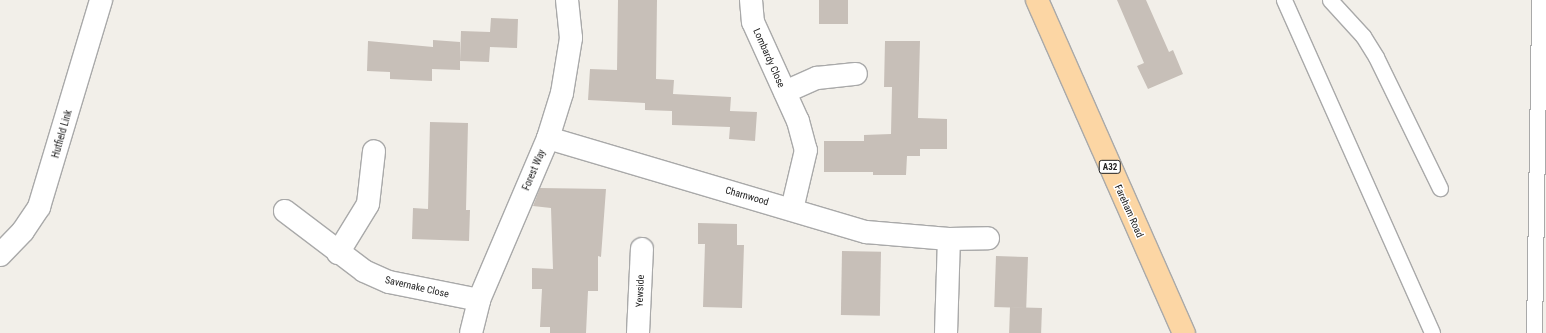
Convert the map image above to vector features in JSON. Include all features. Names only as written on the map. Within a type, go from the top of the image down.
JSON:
[{"type":"main road","name":"Fareham Road","points":[[1037,0],[1184,333]]},
{"type":"street","name":"Hutfield Link","points":[[0,255],[18,237],[38,208],[101,0]]},
{"type":"street","name":"Forest Way","points":[[471,333],[479,300],[548,138],[562,93],[571,38],[567,0]]},
{"type":"street","name":"Lombardy Close","points":[[751,0],[753,22],[798,121],[806,150],[792,209]]},
{"type":"street","name":"Lombardy Close","points":[[785,92],[817,78],[856,74]]},
{"type":"street","name":"Charnwood","points":[[548,138],[866,232],[949,239],[988,238]]},
{"type":"street","points":[[338,253],[368,204],[374,151]]},
{"type":"street","name":"Savernake Close","points":[[285,211],[338,253],[364,271],[389,282],[479,300]]},
{"type":"street","points":[[946,333],[949,239]]},
{"type":"street","name":"Yewside","points":[[638,333],[642,249]]},
{"type":"lane","points":[[1284,0],[1432,333]]},
{"type":"lane","points":[[1330,0],[1363,36],[1376,57],[1440,188]]},
{"type":"lane","points":[[1538,330],[1539,0]]},
{"type":"building","points":[[618,0],[657,0],[656,79],[674,80],[673,94],[731,97],[730,111],[757,112],[755,141],[729,139],[730,127],[672,125],[672,111],[645,110],[645,103],[588,100],[590,69],[617,70]]},
{"type":"building","points":[[819,0],[848,0],[848,24],[819,24]]},
{"type":"building","points":[[1117,0],[1146,0],[1169,52],[1173,50],[1183,74],[1148,89],[1137,66],[1144,63]]},
{"type":"building","points":[[491,18],[518,19],[517,48],[490,47],[489,62],[460,61],[461,31],[490,32]]},
{"type":"building","points":[[433,40],[460,42],[460,70],[432,69],[432,81],[390,79],[390,72],[367,71],[368,41],[433,47]]},
{"type":"building","points":[[885,41],[920,41],[918,118],[947,119],[947,149],[920,149],[920,156],[907,156],[906,175],[873,175],[873,172],[824,172],[824,141],[864,141],[864,135],[891,134],[892,87],[884,87]]},
{"type":"building","points":[[430,122],[468,123],[466,210],[470,210],[469,241],[412,239],[413,208],[428,209]]},
{"type":"building","points":[[540,188],[606,189],[601,257],[598,256],[598,291],[588,291],[586,333],[550,333],[550,327],[540,327],[542,289],[532,289],[532,268],[553,269],[551,208],[533,206]]},
{"type":"building","points":[[698,223],[737,224],[737,245],[744,245],[742,308],[703,307],[705,244],[698,244]]},
{"type":"building","points":[[842,251],[881,252],[880,316],[841,315]]},
{"type":"building","points":[[996,256],[1028,257],[1026,308],[994,307]]},
{"type":"building","points":[[1010,307],[1042,308],[1041,333],[1009,333]]}]
